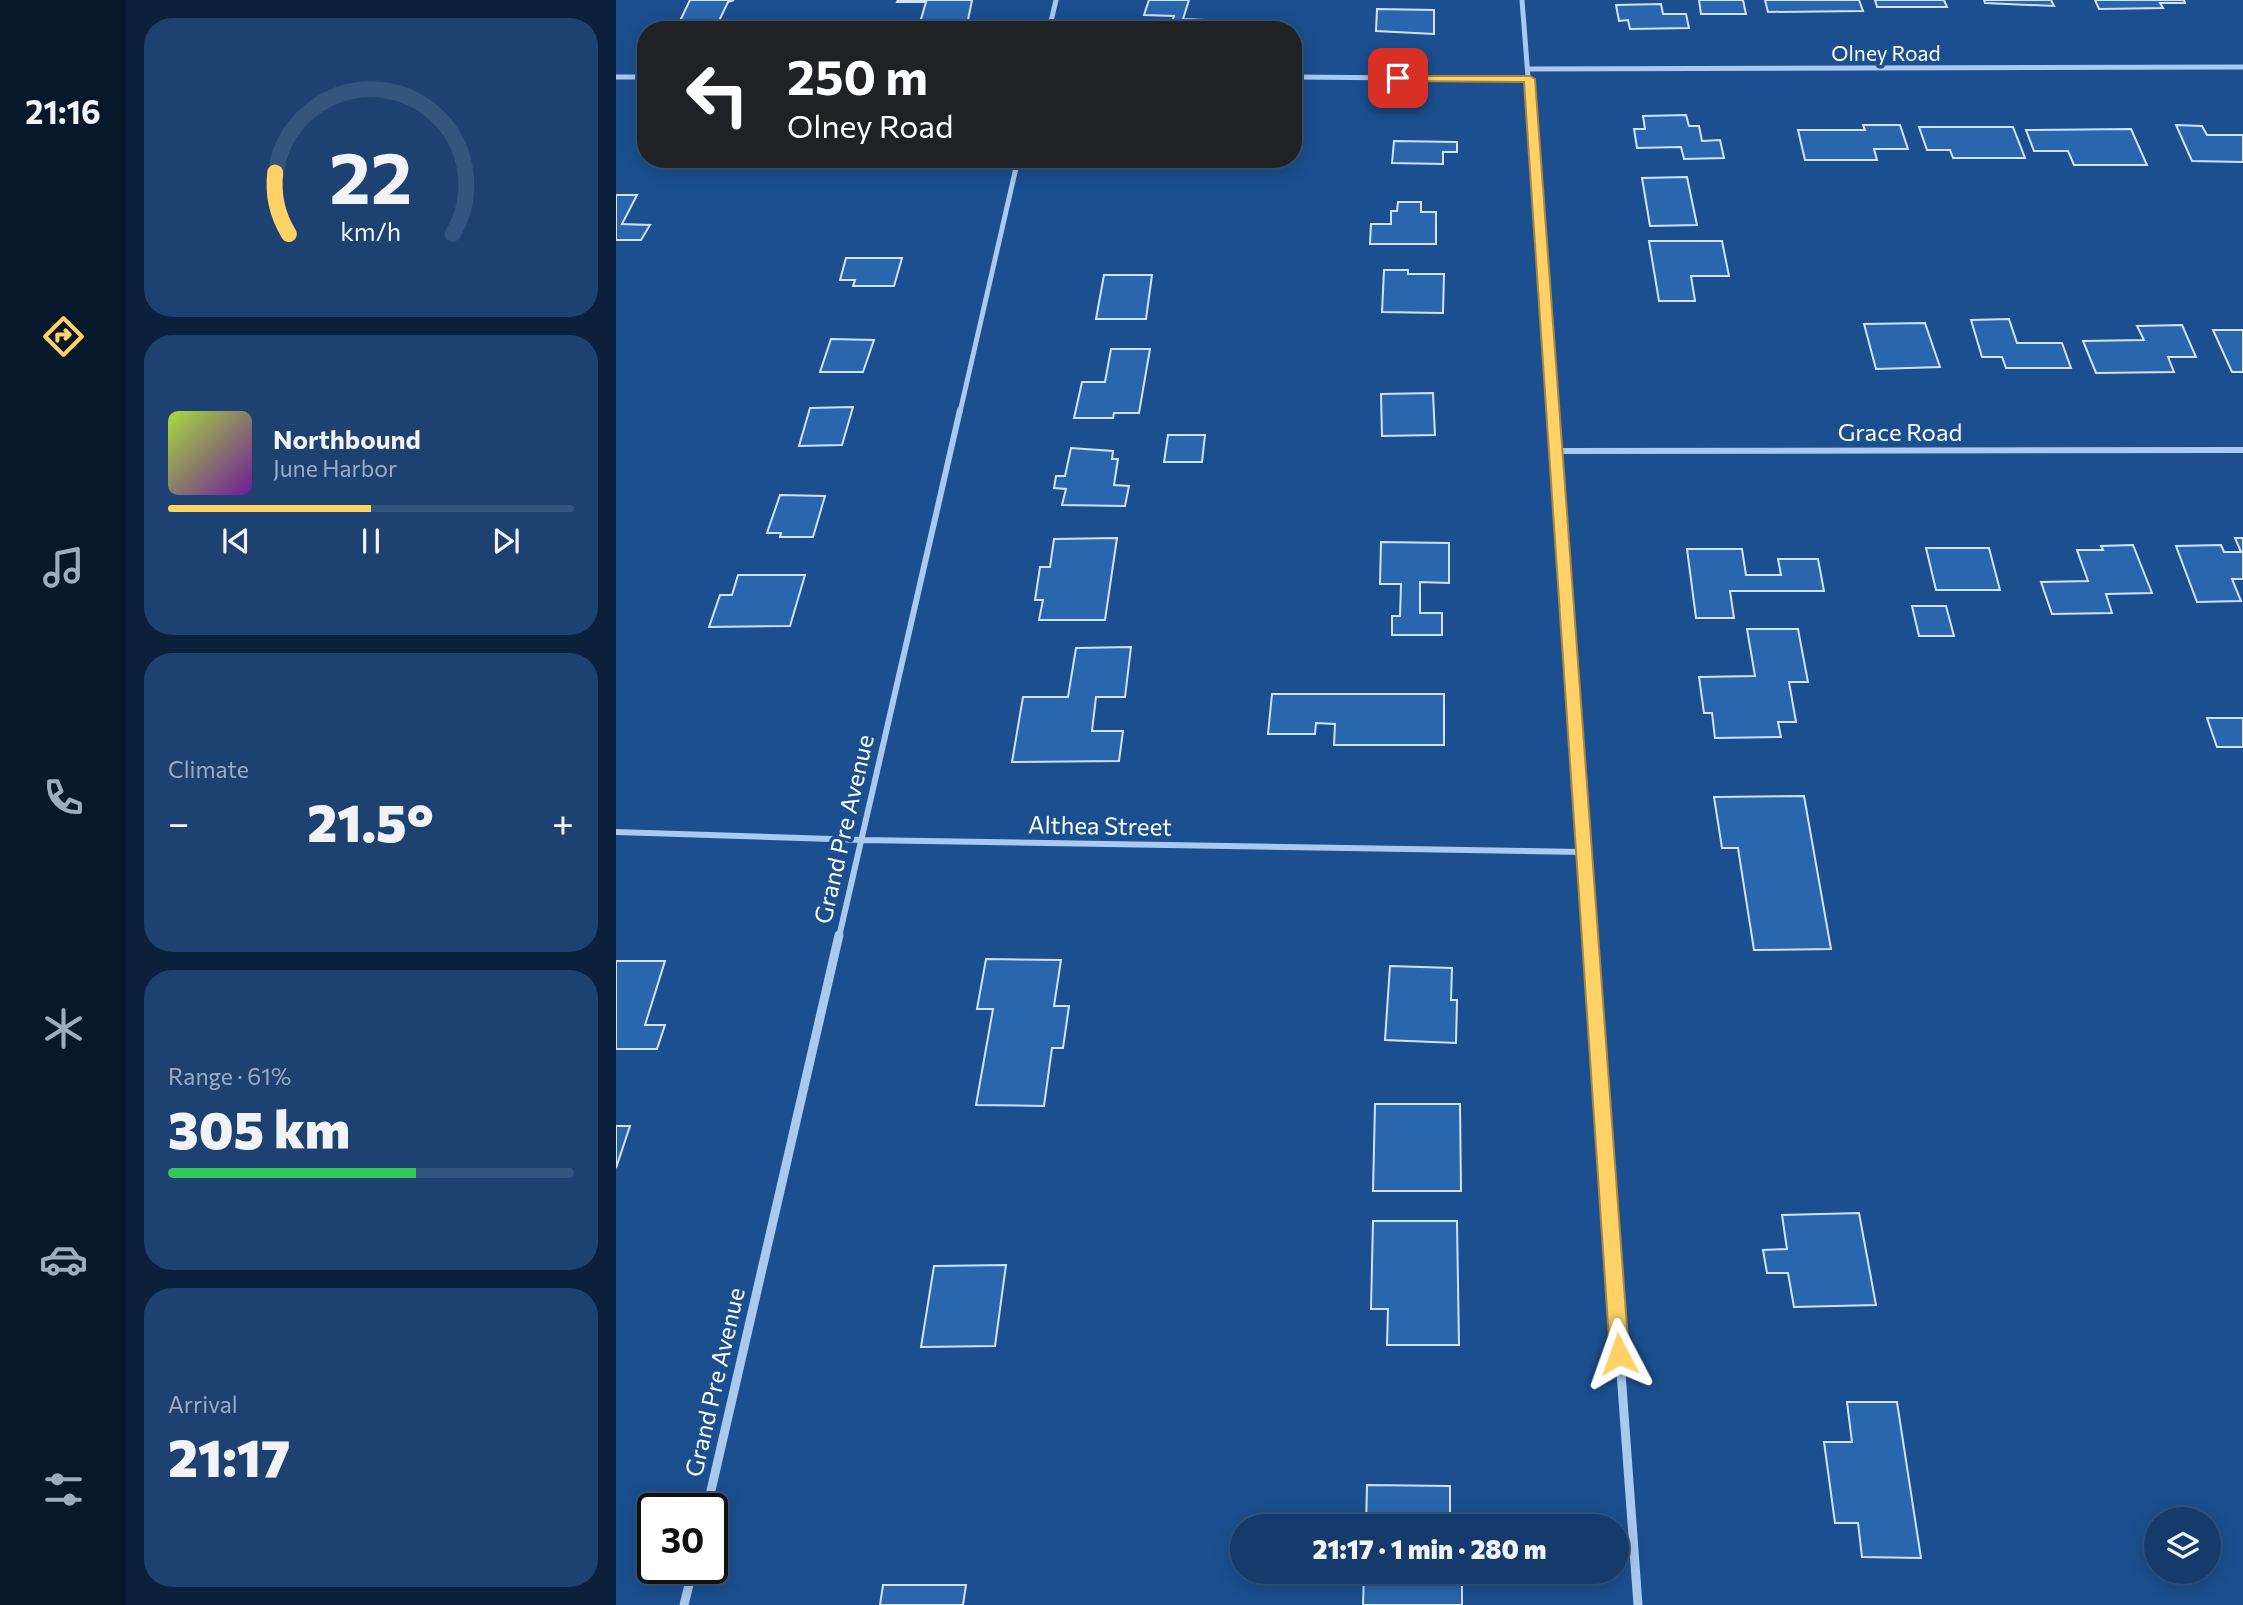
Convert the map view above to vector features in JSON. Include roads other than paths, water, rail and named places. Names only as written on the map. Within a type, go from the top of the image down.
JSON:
[{"type":"street","points":[[1051,21],[1056,0]]},
{"type":"street","points":[[1522,0],[1557,451],[1583,852],[1638,1605]]},
{"type":"street","name":"Olney Road","points":[[1528,68],[2243,67]]},
{"type":"street","points":[[616,77],[637,77]]},
{"type":"street","points":[[1302,77],[1530,79]]},
{"type":"street","name":"Grand Pre Avenue","points":[[710,1493],[1016,168]]},
{"type":"street","name":"Grace Road","points":[[1557,451],[2243,450]]},
{"type":"street","name":"Althea Street","points":[[616,832],[862,840],[1583,852]]},
{"type":"street","points":[[684,1605],[689,1584]]}]
